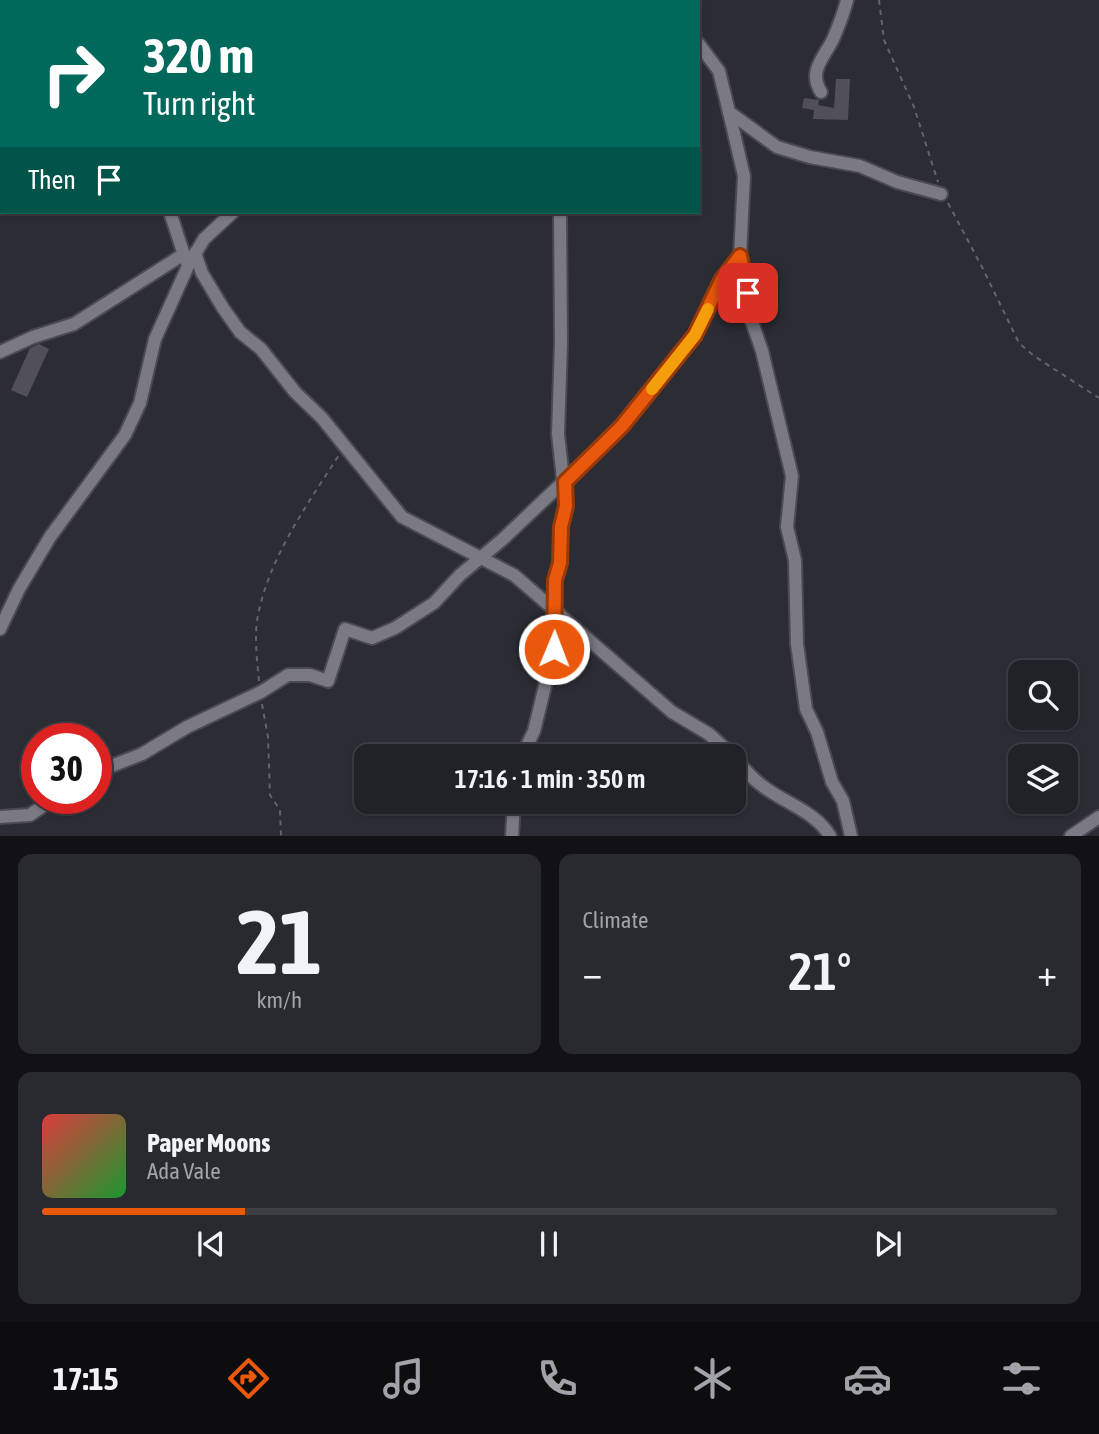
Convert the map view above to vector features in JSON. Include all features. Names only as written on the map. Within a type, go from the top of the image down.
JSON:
[{"type":"street","points":[[821,92],[817,85],[818,62],[833,40],[847,0]]},
{"type":"street","points":[[700,46],[719,71],[744,176],[740,256],[752,322],[762,351],[792,476],[787,527],[795,560],[797,644],[806,709],[817,732],[832,782],[842,801],[851,835]]},
{"type":"street","points":[[729,112],[778,147],[810,157],[860,166],[897,182],[941,194]]},
{"type":"street","points":[[171,214],[189,257],[240,332],[261,349],[295,392],[322,418],[402,517],[514,575],[672,712],[709,734],[720,744]]},
{"type":"street","points":[[0,629],[19,589],[50,537],[125,435],[140,403],[155,339],[189,257],[214,228],[231,214]]},
{"type":"street","points":[[528,744],[534,731],[554,649],[555,580],[560,563],[561,527],[566,506],[558,434],[561,343],[560,214]]},
{"type":"street","points":[[112,766],[142,754],[187,727],[261,692],[288,675],[310,675],[328,681],[345,629],[372,638],[396,628],[434,603],[460,575],[565,482],[622,426],[695,335],[722,279],[740,256]]},
{"type":"street","points":[[0,352],[33,337],[74,324],[189,257]]},
{"type":"street","points":[[746,771],[766,789],[807,813],[827,829],[830,835]]},
{"type":"street","points":[[0,817],[31,814]]},
{"type":"street","points":[[512,835],[513,814]]},
{"type":"street","points":[[1071,835],[1099,817]]},
{"type":"path","points":[[879,0],[884,40],[914,107],[941,194],[954,211],[1019,343],[1034,356],[1099,398]]},
{"type":"path","points":[[281,835],[280,810],[270,795],[268,737],[257,666],[258,618],[270,574],[298,520],[344,446]]},
{"type":"building","points":[[836,79],[850,79],[848,120],[813,119],[814,110],[802,108],[804,98],[819,100],[818,105],[834,108]]},
{"type":"building","points":[[39,344],[49,349],[27,397],[11,390],[30,348]]},
{"type":"slow traffic","points":[[652,389],[695,335],[708,309]]},
{"type":"route","points":[[554,649],[555,580],[560,563],[561,527],[566,506],[565,482],[622,426],[695,335],[722,279],[740,256],[748,293]]}]
